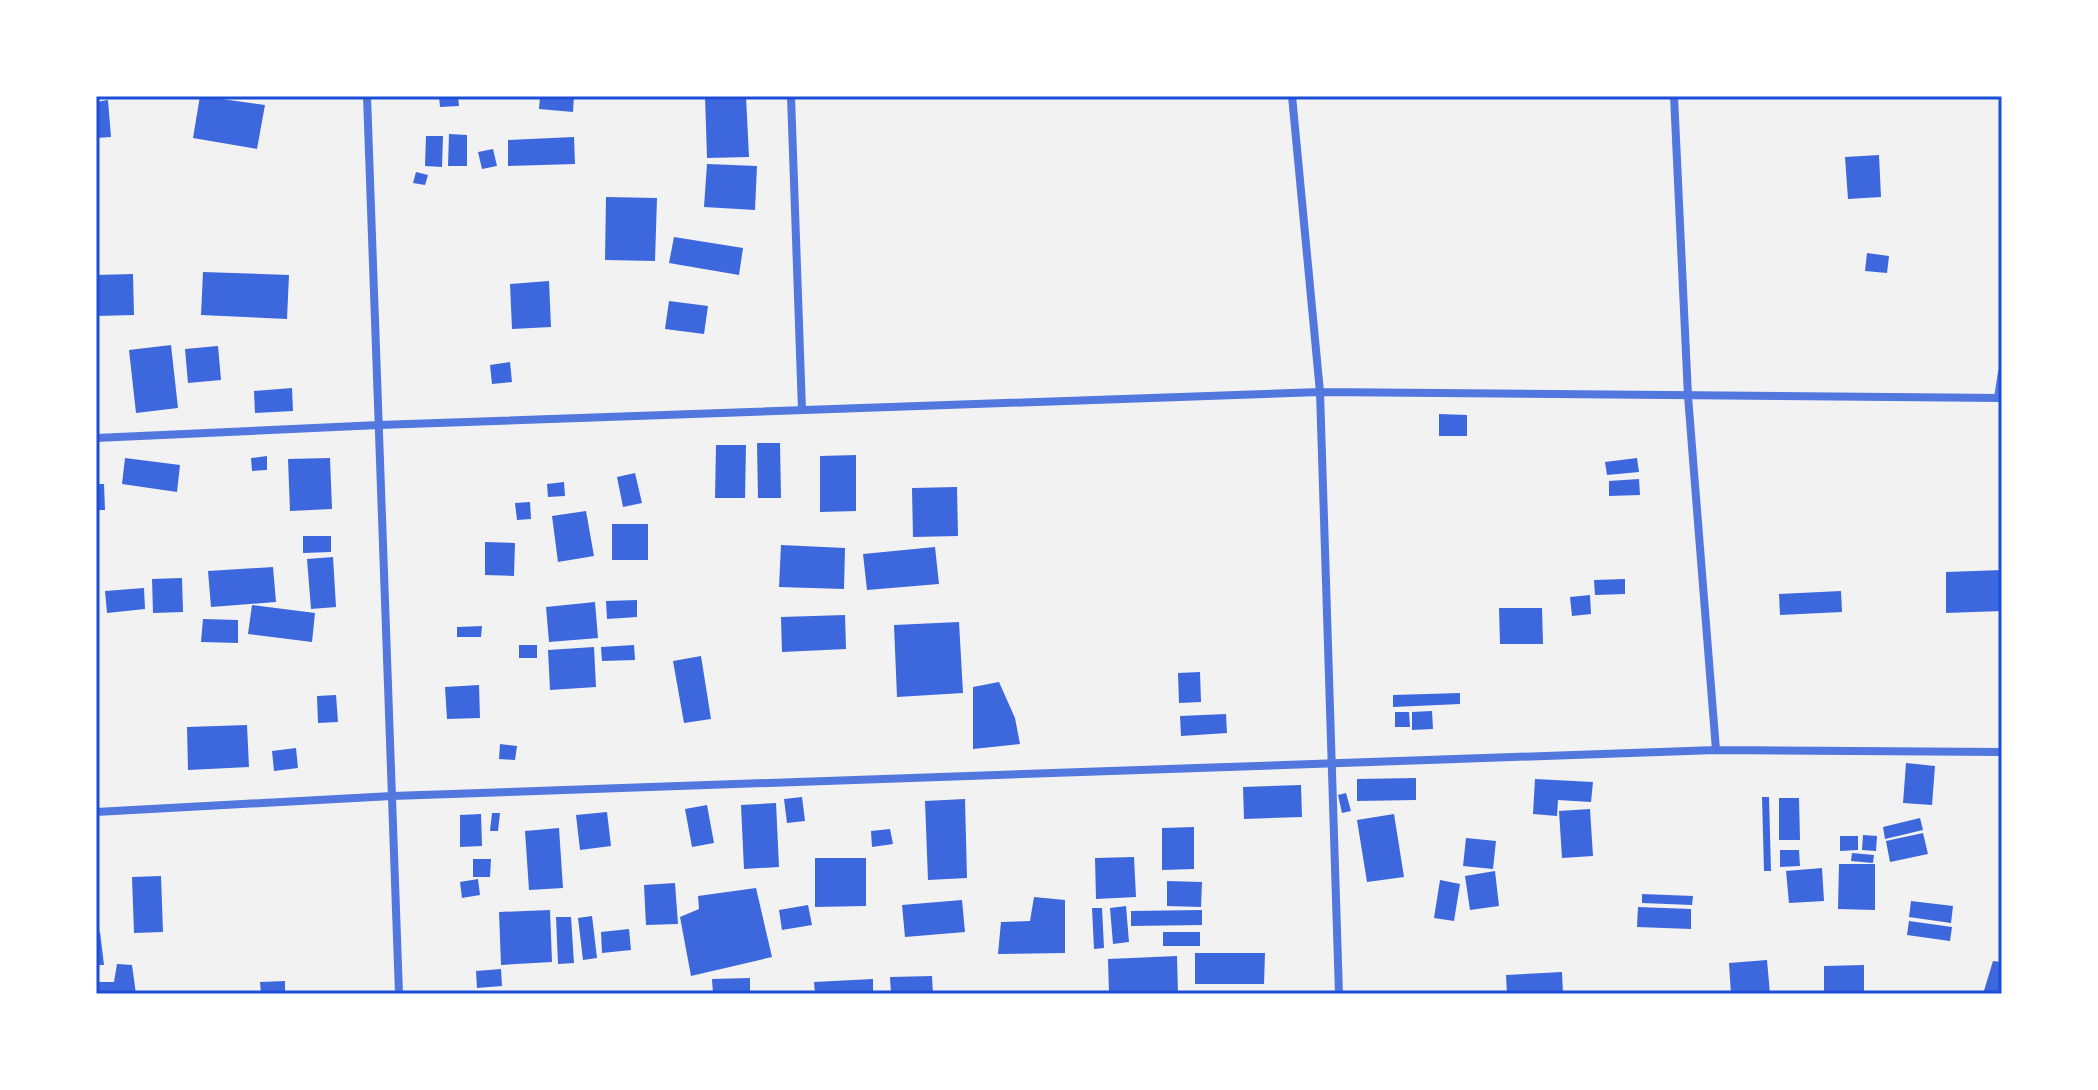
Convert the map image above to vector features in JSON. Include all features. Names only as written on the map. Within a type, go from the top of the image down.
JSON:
[{"type":"street","points":[[367,96],[399,994]]},
{"type":"street","points":[[791,96],[802,410]]},
{"type":"street","points":[[1292,96],[1320,392],[1339,994]]},
{"type":"street","points":[[1674,96],[1688,396],[1716,750]]},
{"type":"street","points":[[96,438],[1320,392],[2000,398],[2002,372]]},
{"type":"street","points":[[96,812],[392,796],[1716,750],[2002,752]]},
{"type":"building","points":[[200,96],[265,105],[257,149],[193,138]]},
{"type":"building","points":[[439,96],[458,96],[459,106],[440,107]]},
{"type":"building","points":[[540,96],[574,96],[573,112],[539,109]]},
{"type":"building","points":[[705,96],[746,96],[749,157],[707,158]]},
{"type":"building","points":[[108,100],[111,137],[96,138],[96,102]]},
{"type":"building","points":[[449,134],[467,135],[467,166],[448,166]]},
{"type":"building","points":[[426,136],[443,136],[442,167],[425,166]]},
{"type":"building","points":[[574,137],[575,164],[508,166],[508,140]]},
{"type":"building","points":[[493,149],[497,166],[482,169],[478,152]]},
{"type":"building","points":[[1879,155],[1881,197],[1848,199],[1845,157]]},
{"type":"building","points":[[707,164],[757,166],[755,210],[704,207]]},
{"type":"building","points":[[416,172],[428,175],[425,185],[413,183]]},
{"type":"building","points":[[606,197],[657,198],[655,261],[605,260]]},
{"type":"building","points":[[674,237],[743,248],[739,275],[669,263]]},
{"type":"building","points":[[1867,253],[1889,256],[1887,273],[1865,271]]},
{"type":"building","points":[[203,272],[289,275],[287,319],[201,315]]},
{"type":"building","points":[[133,274],[134,315],[96,316],[96,275]]},
{"type":"building","points":[[549,281],[551,327],[512,329],[510,284]]},
{"type":"building","points":[[669,301],[708,306],[704,334],[665,329]]},
{"type":"building","points":[[171,345],[178,408],[136,413],[129,350]]},
{"type":"building","points":[[218,346],[221,380],[188,383],[185,349]]},
{"type":"building","points":[[510,362],[512,382],[492,384],[490,365]]},
{"type":"building","points":[[292,388],[293,411],[255,413],[254,391]]},
{"type":"building","points":[[1439,414],[1467,415],[1467,436],[1439,436]]},
{"type":"building","points":[[757,443],[780,443],[781,498],[758,498]]},
{"type":"building","points":[[716,445],[746,445],[745,498],[715,498]]},
{"type":"building","points":[[856,455],[856,511],[820,512],[820,456]]},
{"type":"building","points":[[267,456],[267,470],[252,471],[251,458]]},
{"type":"building","points":[[125,458],[180,465],[177,492],[122,484]]},
{"type":"building","points":[[330,458],[332,509],[290,511],[288,459]]},
{"type":"building","points":[[1637,458],[1639,472],[1607,475],[1605,462]]},
{"type":"building","points":[[635,473],[642,503],[623,507],[617,477]]},
{"type":"building","points":[[1639,479],[1640,495],[1609,496],[1609,481]]},
{"type":"building","points":[[564,482],[565,496],[548,497],[547,484]]},
{"type":"building","points":[[96,484],[104,484],[105,510],[96,510]]},
{"type":"building","points":[[957,487],[958,536],[913,537],[912,488]]},
{"type":"building","points":[[530,502],[531,519],[517,520],[515,503]]},
{"type":"building","points":[[586,511],[594,556],[558,562],[552,516]]},
{"type":"building","points":[[612,524],[648,524],[648,560],[612,560]]},
{"type":"building","points":[[303,536],[331,536],[331,552],[303,553]]},
{"type":"building","points":[[485,542],[515,543],[514,576],[485,575]]},
{"type":"building","points":[[781,545],[845,548],[844,589],[779,587]]},
{"type":"building","points":[[935,547],[939,584],[867,590],[863,554]]},
{"type":"building","points":[[333,557],[336,607],[311,609],[307,559]]},
{"type":"building","points":[[273,567],[276,602],[211,607],[208,571]]},
{"type":"building","points":[[2002,570],[2002,611],[1946,613],[1946,572]]},
{"type":"building","points":[[182,578],[183,612],[153,613],[152,579]]},
{"type":"building","points":[[1625,579],[1625,594],[1595,595],[1594,580]]},
{"type":"building","points":[[144,588],[145,609],[107,613],[105,591]]},
{"type":"building","points":[[1841,591],[1842,612],[1780,615],[1779,594]]},
{"type":"building","points":[[1590,595],[1591,614],[1572,616],[1570,597]]},
{"type":"building","points":[[637,600],[637,617],[607,619],[606,601]]},
{"type":"building","points":[[595,602],[598,638],[549,642],[546,607]]},
{"type":"building","points":[[252,605],[315,613],[312,642],[248,634]]},
{"type":"building","points":[[1499,608],[1542,608],[1543,644],[1500,644]]},
{"type":"building","points":[[845,615],[846,649],[782,652],[781,617]]},
{"type":"building","points":[[203,619],[238,620],[238,643],[201,642]]},
{"type":"building","points":[[959,622],[963,693],[897,697],[894,625]]},
{"type":"building","points":[[482,626],[481,637],[457,637],[457,627]]},
{"type":"building","points":[[519,645],[537,645],[537,658],[519,658]]},
{"type":"building","points":[[634,645],[635,660],[602,661],[601,647]]},
{"type":"building","points":[[594,647],[596,687],[550,690],[548,650]]},
{"type":"building","points":[[701,656],[711,719],[684,723],[673,661]]},
{"type":"building","points":[[1200,672],[1201,702],[1179,703],[1178,673]]},
{"type":"building","points":[[999,682],[1015,718],[1020,744],[973,749],[973,687]]},
{"type":"building","points":[[479,685],[480,718],[447,719],[445,687]]},
{"type":"building","points":[[1460,693],[1460,704],[1393,707],[1393,695]]},
{"type":"building","points":[[336,695],[338,722],[318,723],[317,696]]},
{"type":"building","points":[[1432,711],[1433,729],[1412,730],[1412,712]]},
{"type":"building","points":[[1395,712],[1409,712],[1410,727],[1395,727]]},
{"type":"building","points":[[1226,714],[1227,733],[1181,736],[1180,716]]},
{"type":"building","points":[[247,725],[249,767],[188,770],[187,727]]},
{"type":"building","points":[[500,744],[517,746],[515,760],[499,759]]},
{"type":"building","points":[[296,748],[298,768],[274,771],[272,751]]},
{"type":"building","points":[[1906,763],[1935,766],[1932,805],[1903,803]]},
{"type":"building","points":[[1416,778],[1416,800],[1357,801],[1357,779]]},
{"type":"building","points":[[1535,779],[1593,782],[1591,802],[1558,800],[1557,816],[1533,814]]},
{"type":"building","points":[[1301,785],[1302,817],[1244,819],[1243,787]]},
{"type":"building","points":[[1346,793],[1351,811],[1342,813],[1338,795]]},
{"type":"building","points":[[802,797],[805,821],[787,823],[784,799]]},
{"type":"building","points":[[1762,797],[1769,797],[1771,871],[1764,871]]},
{"type":"building","points":[[1779,798],[1799,798],[1800,840],[1779,840]]},
{"type":"building","points":[[965,799],[967,878],[928,880],[925,801]]},
{"type":"building","points":[[776,803],[779,867],[744,869],[741,805]]},
{"type":"building","points":[[707,805],[714,843],[692,847],[685,809]]},
{"type":"building","points":[[1590,809],[1593,856],[1562,858],[1559,811]]},
{"type":"building","points":[[607,812],[611,846],[580,850],[576,815]]},
{"type":"building","points":[[492,813],[500,813],[498,831],[490,831]]},
{"type":"building","points":[[481,814],[482,846],[460,847],[460,815]]},
{"type":"building","points":[[1394,814],[1404,877],[1367,882],[1357,820]]},
{"type":"building","points":[[1920,818],[1923,830],[1885,839],[1883,827]]},
{"type":"building","points":[[1194,827],[1194,869],[1162,870],[1162,828]]},
{"type":"building","points":[[559,828],[563,888],[529,890],[525,831]]},
{"type":"building","points":[[890,829],[893,844],[872,847],[871,831]]},
{"type":"building","points":[[1923,833],[1928,854],[1890,862],[1886,841]]},
{"type":"building","points":[[1863,835],[1877,836],[1876,851],[1862,850]]},
{"type":"building","points":[[1840,836],[1858,836],[1858,850],[1840,851]]},
{"type":"building","points":[[1466,838],[1496,841],[1493,869],[1463,866]]},
{"type":"building","points":[[1780,850],[1799,850],[1800,866],[1780,867]]},
{"type":"building","points":[[1852,853],[1874,855],[1873,863],[1851,861]]},
{"type":"building","points":[[1134,857],[1136,897],[1096,899],[1095,858]]},
{"type":"building","points":[[815,858],[866,858],[866,906],[815,907]]},
{"type":"building","points":[[473,859],[491,859],[490,877],[473,877]]},
{"type":"building","points":[[1839,864],[1875,864],[1875,910],[1838,909]]},
{"type":"building","points":[[1822,868],[1824,901],[1789,903],[1786,871]]},
{"type":"building","points":[[1495,871],[1499,906],[1470,910],[1465,876]]},
{"type":"building","points":[[161,876],[163,932],[134,933],[132,877]]},
{"type":"building","points":[[478,879],[480,895],[462,898],[460,882]]},
{"type":"building","points":[[1440,880],[1460,884],[1454,921],[1434,918]]},
{"type":"building","points":[[1167,881],[1202,882],[1201,907],[1167,906]]},
{"type":"building","points":[[675,883],[678,924],[646,925],[644,885]]},
{"type":"building","points":[[756,888],[772,957],[691,976],[680,917],[699,909],[698,896]]},
{"type":"building","points":[[1642,894],[1693,896],[1692,905],[1642,903]]},
{"type":"building","points":[[1034,897],[1065,900],[1065,953],[998,954],[1001,922],[1030,921]]},
{"type":"building","points":[[962,900],[965,932],[905,937],[902,905]]},
{"type":"building","points":[[1911,901],[1953,906],[1951,923],[1909,917]]},
{"type":"building","points":[[808,905],[812,925],[782,930],[779,910]]},
{"type":"building","points":[[1126,906],[1129,942],[1113,944],[1110,908]]},
{"type":"building","points":[[1638,907],[1691,909],[1691,929],[1637,927]]},
{"type":"building","points":[[1092,908],[1102,908],[1104,948],[1094,949]]},
{"type":"building","points":[[550,910],[552,962],[501,965],[499,912]]},
{"type":"building","points":[[1202,910],[1202,925],[1131,926],[1131,911]]},
{"type":"building","points":[[592,916],[597,958],[583,960],[578,918]]},
{"type":"building","points":[[556,917],[571,917],[574,963],[558,964]]},
{"type":"building","points":[[1909,921],[1952,927],[1950,941],[1907,935]]},
{"type":"building","points":[[629,929],[631,950],[602,953],[601,932]]},
{"type":"building","points":[[96,932],[100,932],[104,965],[96,965]]},
{"type":"building","points":[[1163,932],[1200,932],[1200,946],[1163,946]]},
{"type":"building","points":[[1195,953],[1265,953],[1264,984],[1195,984]]},
{"type":"building","points":[[1177,956],[1178,994],[1109,994],[1108,959]]},
{"type":"building","points":[[1767,960],[1770,994],[1731,994],[1729,963]]},
{"type":"building","points":[[1993,961],[2002,962],[2002,994],[1983,994]]},
{"type":"building","points":[[117,964],[132,965],[136,994],[96,994],[96,982],[114,982]]},
{"type":"building","points":[[1864,965],[1864,994],[1824,994],[1824,966]]},
{"type":"building","points":[[501,969],[502,986],[477,988],[476,971]]},
{"type":"building","points":[[1562,972],[1563,994],[1507,994],[1506,975]]},
{"type":"building","points":[[932,976],[933,994],[891,994],[890,977]]},
{"type":"building","points":[[750,978],[750,994],[713,994],[712,979]]},
{"type":"building","points":[[873,979],[873,994],[815,994],[814,982]]},
{"type":"building","points":[[285,981],[285,994],[261,994],[260,982]]}]
